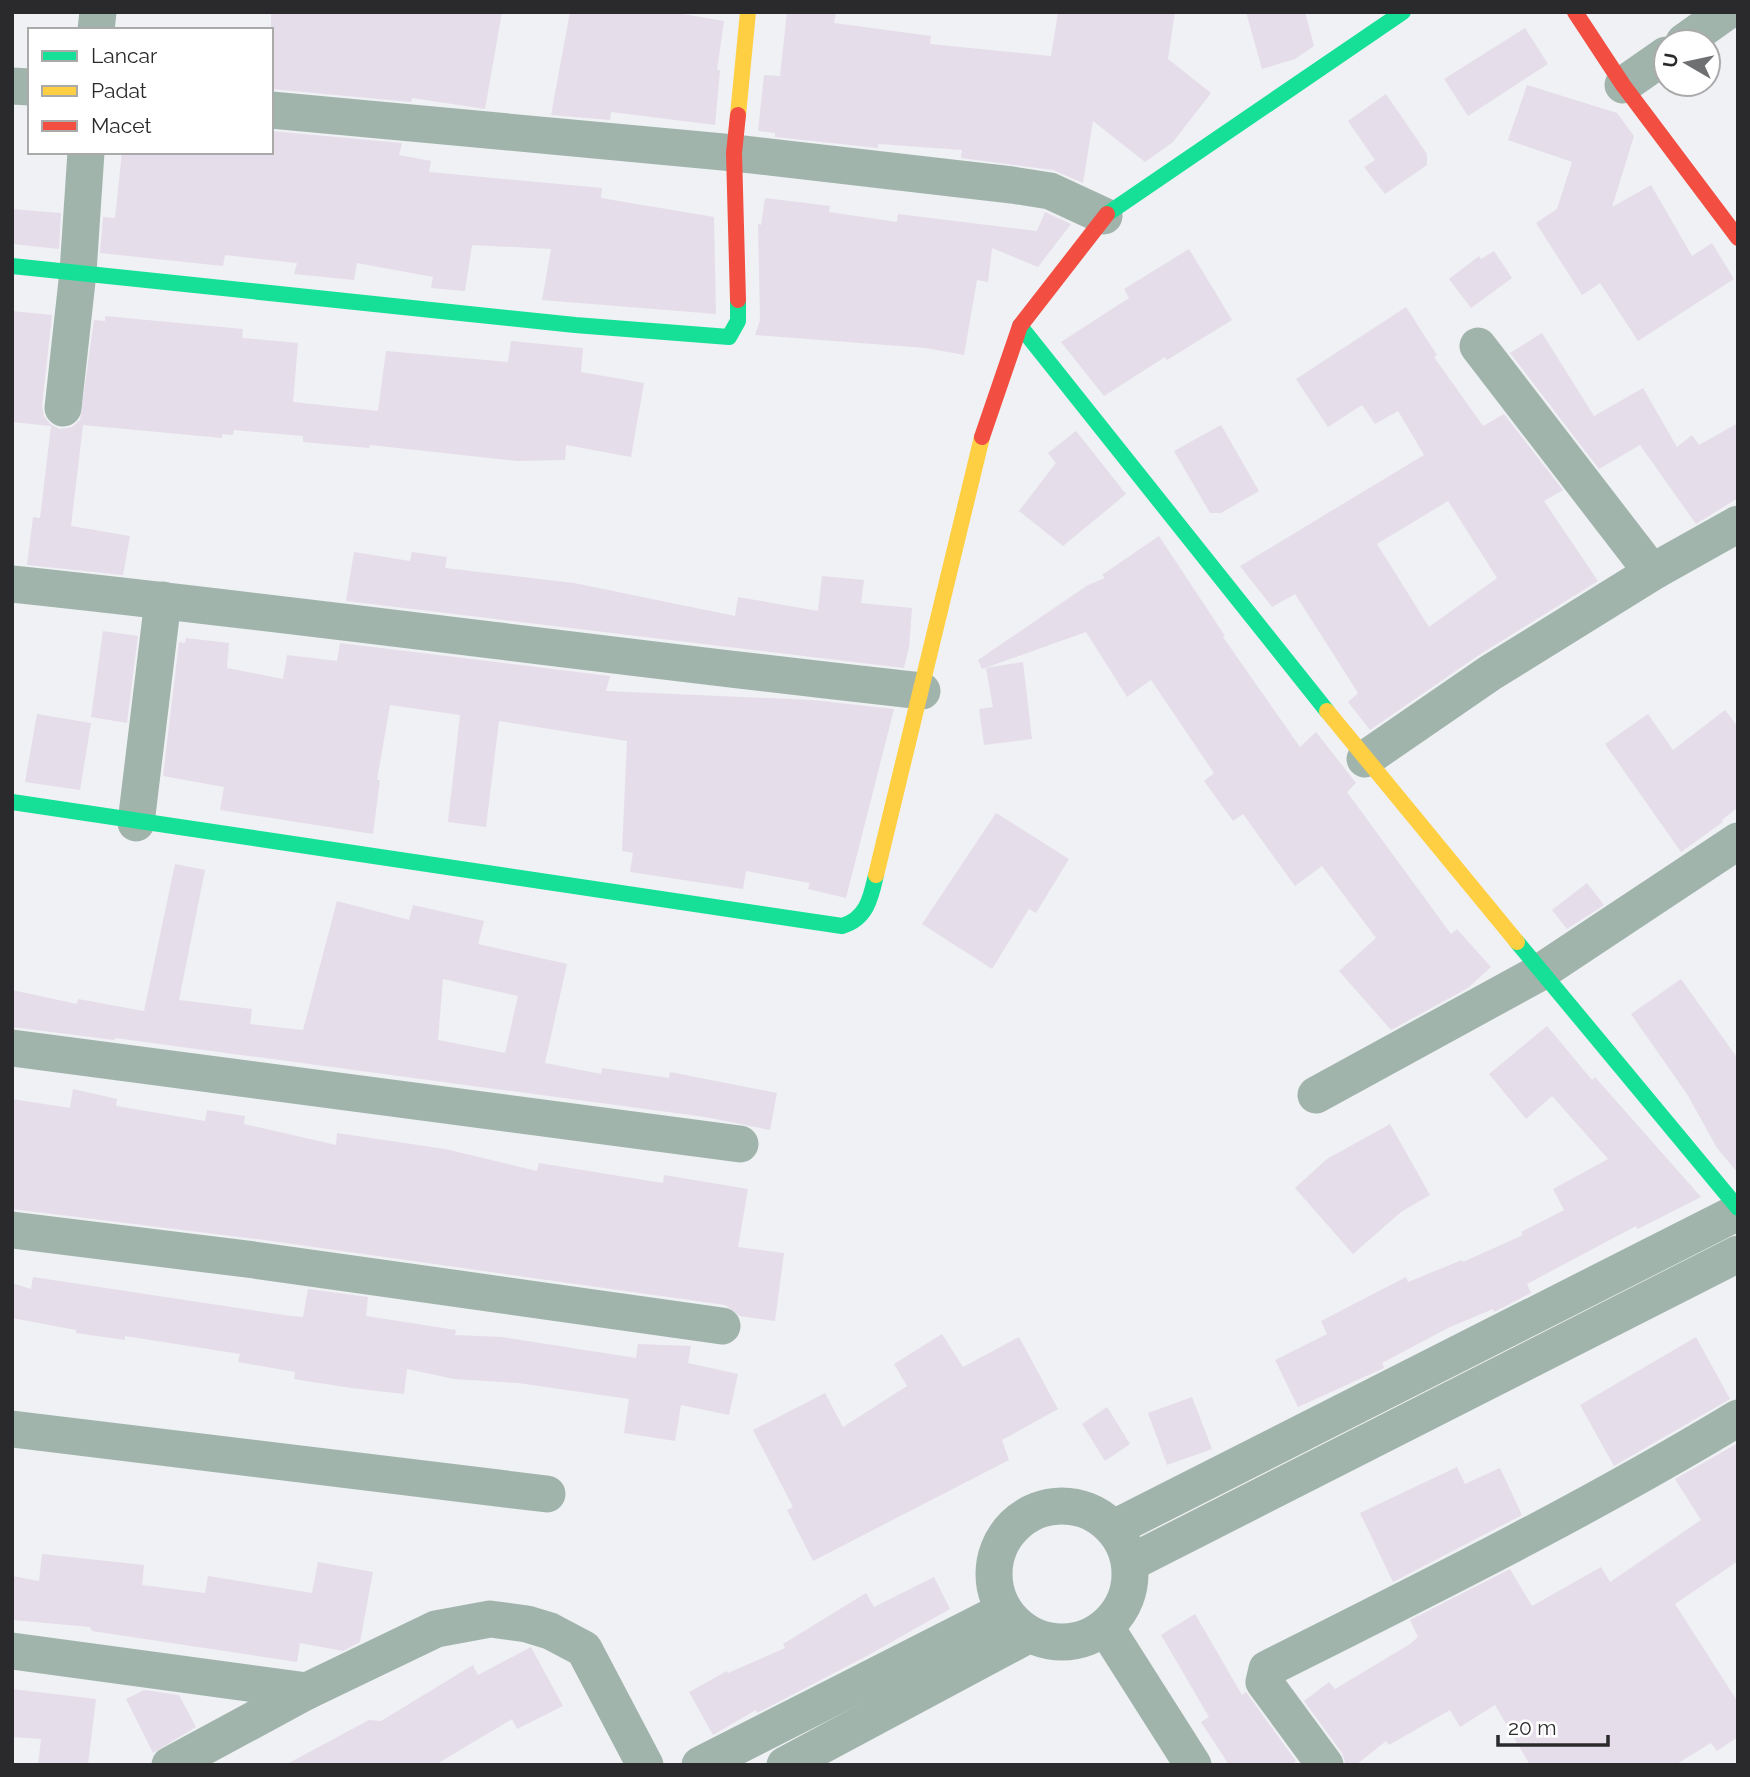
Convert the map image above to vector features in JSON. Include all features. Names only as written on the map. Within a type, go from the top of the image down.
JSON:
[{"type":"street","points":[[12,266],[575,325],[729,337],[738,321],[734,153],[748,12]]},
{"type":"street","points":[[12,802],[136,823],[842,926],[853,924],[865,914],[922,691],[982,438],[1020,326],[1104,216],[1403,12]]},
{"type":"street","points":[[1574,12],[1623,85],[1738,238]]},
{"type":"street","points":[[1704,28],[1726,12]]},
{"type":"street","points":[[1623,85],[1652,65]]},
{"type":"street","points":[[273,110],[734,153],[1025,187],[1072,199],[1104,216]]},
{"type":"street","points":[[62,408],[78,271],[86,154]]},
{"type":"street","points":[[1020,326],[1365,759],[1539,973],[1738,1210],[1114,1528]]},
{"type":"street","points":[[1478,346],[1644,563],[1656,570]]},
{"type":"street","points":[[1365,759],[1490,673],[1656,570],[1738,524]]},
{"type":"street","points":[[12,584],[163,600],[632,660],[922,691]]},
{"type":"street","points":[[136,823],[163,600]]},
{"type":"street","points":[[1316,1095],[1539,973],[1738,841]]},
{"type":"street","points":[[12,1048],[740,1144]]},
{"type":"street","points":[[12,1230],[254,1260],[722,1326]]},
{"type":"street","points":[[1130,1563],[1738,1254]]},
{"type":"street","points":[[1325,1765],[1264,1682],[1267,1669],[1443,1581],[1680,1453],[1738,1418]]},
{"type":"street","points":[[12,1429],[547,1494]]},
{"type":"street","points":[[1063,1504],[1091,1510],[1114,1528],[1130,1563],[1130,1587],[1121,1610],[1106,1628],[1081,1640],[1054,1643],[1015,1623],[993,1583],[995,1554],[1010,1527],[1034,1510],[1063,1504]]},
{"type":"street","points":[[170,1765],[307,1690],[436,1629],[490,1619],[527,1624],[550,1631],[584,1649],[645,1765]]},
{"type":"street","points":[[701,1765],[1015,1623]]},
{"type":"street","points":[[785,1765],[1015,1623]]},
{"type":"street","points":[[1106,1628],[1193,1765]]},
{"type":"street","points":[[12,1651],[307,1690]]},
{"type":"building","points":[[271,12],[502,12],[485,109],[412,98],[411,102],[273,89]]},
{"type":"building","points":[[570,12],[671,12],[724,21],[717,70],[720,70],[715,125],[611,112],[610,120],[551,115]]},
{"type":"building","points":[[787,12],[836,12],[834,23],[931,36],[930,44],[1051,56],[1058,12],[1175,12],[1168,59],[1211,93],[1173,142],[1145,162],[1093,121],[1083,183],[1053,170],[961,158],[962,150],[878,144],[878,148],[775,137],[775,133],[758,131],[764,75],[780,76]]},
{"type":"building","points":[[1246,12],[1305,12],[1314,46],[1295,59],[1262,69]]},
{"type":"building","points":[[1525,28],[1548,64],[1468,116],[1444,79]]},
{"type":"building","points":[[1527,85],[1617,113],[1634,136],[1612,207],[1651,185],[1692,256],[1712,243],[1734,279],[1638,341],[1600,283],[1582,295],[1536,223],[1557,209],[1572,162],[1508,140]]},
{"type":"building","points":[[1386,94],[1427,154],[1427,165],[1385,194],[1364,167],[1375,160],[1348,121]]},
{"type":"building","points":[[273,131],[402,143],[399,155],[431,161],[429,172],[602,188],[601,198],[714,217],[716,314],[542,300],[551,249],[472,245],[465,291],[431,288],[433,277],[357,263],[354,280],[294,274],[297,263],[225,255],[223,266],[100,253],[103,217],[115,218],[122,154],[273,154]]},
{"type":"building","points":[[765,198],[830,206],[829,212],[897,222],[898,214],[1037,231],[1045,212],[1071,224],[1038,267],[992,248],[988,282],[977,280],[964,355],[926,348],[755,335],[760,320],[758,224],[761,225]]},
{"type":"building","points":[[12,209],[61,213],[59,249],[12,244]]},
{"type":"building","points":[[1189,249],[1232,320],[1167,360],[1165,357],[1104,396],[1061,342],[1129,298],[1124,289]]},
{"type":"building","points":[[1494,251],[1512,278],[1471,308],[1449,279],[1479,256],[1481,259]]},
{"type":"building","points":[[1406,307],[1437,355],[1434,357],[1483,426],[1504,414],[1563,490],[1544,501],[1598,581],[1479,655],[1370,730],[1348,702],[1358,693],[1295,594],[1272,607],[1240,566],[1424,455],[1398,411],[1375,424],[1362,405],[1328,427],[1296,379]],"holes":[[[1448,501],[1497,578],[1429,627],[1377,544]]]},
{"type":"building","points":[[12,311],[52,315],[42,406],[44,416],[50,424],[60,429],[72,427],[80,420],[94,320],[105,321],[105,316],[243,329],[242,338],[298,343],[293,402],[378,411],[386,351],[508,362],[511,341],[583,348],[581,372],[644,383],[631,457],[566,445],[565,460],[517,461],[370,445],[369,448],[303,442],[303,436],[234,430],[233,435],[222,434],[222,438],[83,425],[71,526],[130,536],[123,575],[27,565],[33,517],[40,518],[51,426],[12,422]]},
{"type":"building","points":[[1542,333],[1594,416],[1643,388],[1677,447],[1692,435],[1699,445],[1738,423],[1738,498],[1696,524],[1640,445],[1599,469],[1510,353]]},
{"type":"building","points":[[1221,425],[1259,491],[1221,513],[1210,513],[1174,451]]},
{"type":"building","points":[[1076,431],[1126,494],[1063,546],[1019,511],[1056,463],[1048,453]]},
{"type":"building","points":[[1159,536],[1225,636],[1223,637],[1300,747],[1316,732],[1356,783],[1347,792],[1451,934],[1457,929],[1491,967],[1468,988],[1391,1030],[1339,971],[1376,938],[1322,866],[1295,886],[1243,814],[1233,821],[1204,781],[1214,773],[1151,680],[1127,697],[1086,632],[982,669],[978,660],[1088,585],[1105,578],[1102,575]]},
{"type":"building","points":[[354,552],[410,561],[412,552],[447,557],[445,568],[574,583],[735,616],[738,597],[818,611],[822,576],[864,580],[861,603],[912,608],[909,647],[904,668],[346,601]]},
{"type":"building","points":[[103,631],[138,636],[127,723],[91,717]]},
{"type":"building","points":[[186,638],[229,643],[227,668],[283,679],[287,655],[337,661],[340,643],[610,676],[606,691],[812,700],[894,709],[846,898],[808,889],[810,883],[746,871],[743,889],[630,872],[633,853],[622,851],[627,741],[499,721],[486,827],[448,822],[460,715],[390,705],[377,780],[380,780],[373,834],[220,810],[224,787],[163,776],[179,642],[185,643]]},
{"type":"building","points":[[1023,662],[1032,739],[984,745],[979,709],[993,707],[986,668]]},
{"type":"building","points":[[1725,710],[1738,727],[1738,807],[1722,820],[1723,822],[1681,852],[1605,744],[1648,714],[1673,750]]},
{"type":"building","points":[[37,714],[91,723],[80,790],[25,782]]},
{"type":"building","points":[[996,813],[1069,859],[1036,913],[1029,909],[992,969],[922,924]]},
{"type":"building","points":[[175,864],[205,870],[179,1000],[252,1009],[250,1024],[303,1030],[337,901],[409,920],[413,905],[484,921],[478,944],[567,964],[545,1063],[601,1074],[602,1068],[669,1078],[670,1072],[777,1093],[770,1130],[705,1117],[115,1038],[12,1027],[12,990],[77,1004],[78,999],[144,1011]],"holes":[[[443,979],[518,996],[505,1053],[438,1040]]]},
{"type":"building","points":[[1587,883],[1604,905],[1567,929],[1552,910]]},
{"type":"building","points":[[1681,979],[1738,1059],[1738,1173],[1717,1148],[1687,1094],[1631,1014]]},
{"type":"building","points":[[1547,1026],[1592,1080],[1595,1077],[1701,1197],[1638,1229],[1636,1226],[1527,1284],[1531,1293],[1494,1312],[1493,1309],[1448,1328],[1382,1363],[1384,1368],[1298,1407],[1275,1360],[1327,1334],[1321,1321],[1406,1277],[1408,1282],[1462,1260],[1463,1262],[1523,1235],[1521,1232],[1564,1210],[1553,1189],[1608,1159],[1552,1096],[1526,1119],[1489,1074]]},
{"type":"building","points":[[73,1089],[117,1099],[116,1106],[205,1121],[207,1110],[245,1116],[244,1124],[336,1145],[337,1133],[445,1149],[537,1171],[539,1163],[663,1183],[664,1175],[748,1189],[738,1247],[784,1253],[775,1321],[740,1316],[725,1305],[257,1239],[12,1209],[12,1099],[70,1108]]},
{"type":"building","points":[[1390,1124],[1430,1195],[1401,1212],[1353,1254],[1295,1188],[1327,1159]]},
{"type":"building","points":[[33,1277],[303,1317],[308,1289],[368,1297],[366,1316],[456,1330],[455,1335],[502,1337],[636,1358],[638,1344],[691,1346],[688,1363],[738,1374],[729,1415],[681,1405],[675,1441],[624,1433],[629,1399],[518,1383],[454,1379],[407,1369],[404,1394],[351,1388],[294,1379],[295,1372],[238,1362],[240,1354],[125,1336],[125,1340],[76,1333],[76,1330],[12,1318],[12,1283],[31,1289]]},
{"type":"building","points":[[942,1334],[963,1367],[1019,1337],[1058,1409],[1002,1440],[1009,1460],[813,1561],[787,1510],[793,1507],[753,1430],[825,1393],[843,1427],[907,1386],[894,1364]]},
{"type":"building","points":[[1696,1337],[1730,1399],[1614,1466],[1580,1405]]},
{"type":"building","points":[[1192,1397],[1212,1449],[1167,1465],[1148,1413]]},
{"type":"building","points":[[1107,1407],[1130,1444],[1105,1461],[1082,1424]]},
{"type":"building","points":[[1738,1443],[1738,1561],[1675,1604],[1738,1702],[1738,1737],[1717,1751],[1711,1743],[1675,1765],[1530,1765],[1495,1705],[1460,1727],[1450,1710],[1389,1745],[1386,1741],[1356,1765],[1346,1765],[1342,1753],[1304,1701],[1329,1682],[1335,1689],[1410,1644],[1418,1637],[1410,1620],[1510,1569],[1532,1606],[1601,1567],[1610,1582],[1701,1520],[1675,1479]]},
{"type":"building","points":[[1457,1467],[1465,1484],[1500,1468],[1522,1515],[1393,1582],[1360,1513]]},
{"type":"building","points":[[42,1554],[144,1565],[142,1585],[205,1593],[208,1576],[312,1593],[318,1562],[373,1572],[360,1642],[343,1651],[300,1643],[297,1662],[92,1631],[90,1627],[12,1620],[12,1576],[39,1581]]},
{"type":"building","points":[[934,1577],[950,1609],[865,1657],[757,1713],[756,1710],[713,1735],[689,1692],[727,1671],[728,1673],[785,1648],[783,1644],[866,1593],[874,1607]]},
{"type":"building","points":[[1195,1614],[1242,1695],[1246,1692],[1296,1761],[1291,1765],[1229,1765],[1201,1722],[1209,1717],[1161,1635]]},
{"type":"building","points":[[531,1647],[563,1706],[517,1729],[512,1719],[435,1765],[285,1765],[369,1720],[381,1721],[473,1665],[478,1675]]},
{"type":"building","points":[[12,1689],[96,1699],[88,1765],[38,1765],[41,1739],[12,1737]]},
{"type":"building","points":[[144,1690],[179,1695],[196,1727],[153,1753],[126,1699]]},
{"type":"traffic: fast","points":[[1107,214],[1403,12]]},
{"type":"traffic: fast","points":[[12,266],[575,325],[729,337],[738,321],[738,300]]},
{"type":"traffic: fast","points":[[1020,326],[1327,711]]},
{"type":"traffic: fast","points":[[12,802],[842,926],[862,913],[870,899],[876,875]]},
{"type":"traffic: fast","points":[[1517,942],[1738,1208]]},
{"type":"traffic: slow","points":[[738,115],[748,12]]},
{"type":"traffic: slow","points":[[876,875],[982,437]]},
{"type":"traffic: slow","points":[[1327,711],[1517,942]]},
{"type":"traffic: jam","points":[[1575,12],[1623,85],[1738,238]]},
{"type":"traffic: jam","points":[[738,115],[734,153],[738,300]]},
{"type":"traffic: jam","points":[[982,437],[1020,326],[1107,214]]}]
